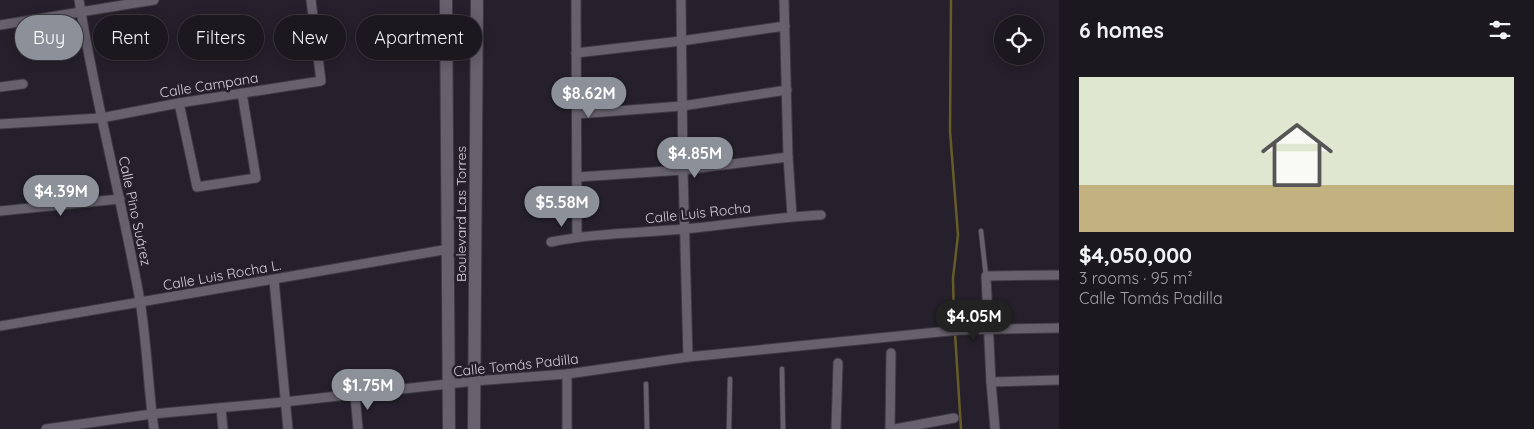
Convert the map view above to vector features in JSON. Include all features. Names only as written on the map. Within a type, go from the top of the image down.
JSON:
[{"type":"street","name":"Calle Pino Suárez","points":[[79,0],[101,118],[120,199],[140,303],[154,429]]},
{"type":"street","points":[[0,25],[154,0]]},
{"type":"street","name":"Calle Campana","points":[[0,124],[101,118],[179,103],[320,81],[310,0]]},
{"type":"street","name":"Boulevard Las Torres","points":[[446,0],[449,429]]},
{"type":"street","name":"Boulevard Las Torres","points":[[474,429],[476,0]]},
{"type":"street","points":[[576,0],[577,237]]},
{"type":"street","points":[[681,0],[688,357]]},
{"type":"street","points":[[784,0],[788,157],[792,216]]},
{"type":"street","points":[[576,53],[681,41],[785,26]]},
{"type":"street","points":[[0,87],[23,84]]},
{"type":"street","points":[[577,114],[682,106],[787,90]]},
{"type":"street","points":[[179,103],[197,186],[256,178],[242,93]]},
{"type":"street","points":[[578,177],[683,170],[788,157]]},
{"type":"street","points":[[0,211],[120,199]]},
{"type":"street","name":"Calle Luis Rocha","points":[[551,242],[577,237],[685,229],[792,216],[821,215]]},
{"type":"street","name":"Calle Luis Rocha L.","points":[[0,326],[449,249]]},
{"type":"street","points":[[995,429],[986,276],[1059,275]]},
{"type":"street","points":[[274,280],[288,429]]},
{"type":"street","name":"Calle Tomás Padilla","points":[[46,429],[66,428],[152,414],[355,395],[475,381],[567,374],[688,357],[955,331],[1059,328]]},
{"type":"street","points":[[890,429],[891,353]]},
{"type":"street","points":[[836,429],[838,362]]},
{"type":"street","points":[[567,374],[567,429]]},
{"type":"street","points":[[991,382],[1059,380]]},
{"type":"street","points":[[355,395],[358,429]]},
{"type":"street","points":[[221,408],[223,429]]},
{"type":"street","points":[[895,429],[954,418]]},
{"type":"lane","points":[[981,231],[986,276]]},
{"type":"lane","points":[[782,369],[783,429]]},
{"type":"lane","points":[[729,429],[730,379]]},
{"type":"lane","points":[[646,384],[647,429]]},
{"type":"waterway","points":[[951,0],[950,131],[958,235],[953,278],[954,328]]},
{"type":"waterway","points":[[955,333],[961,429]]}]
